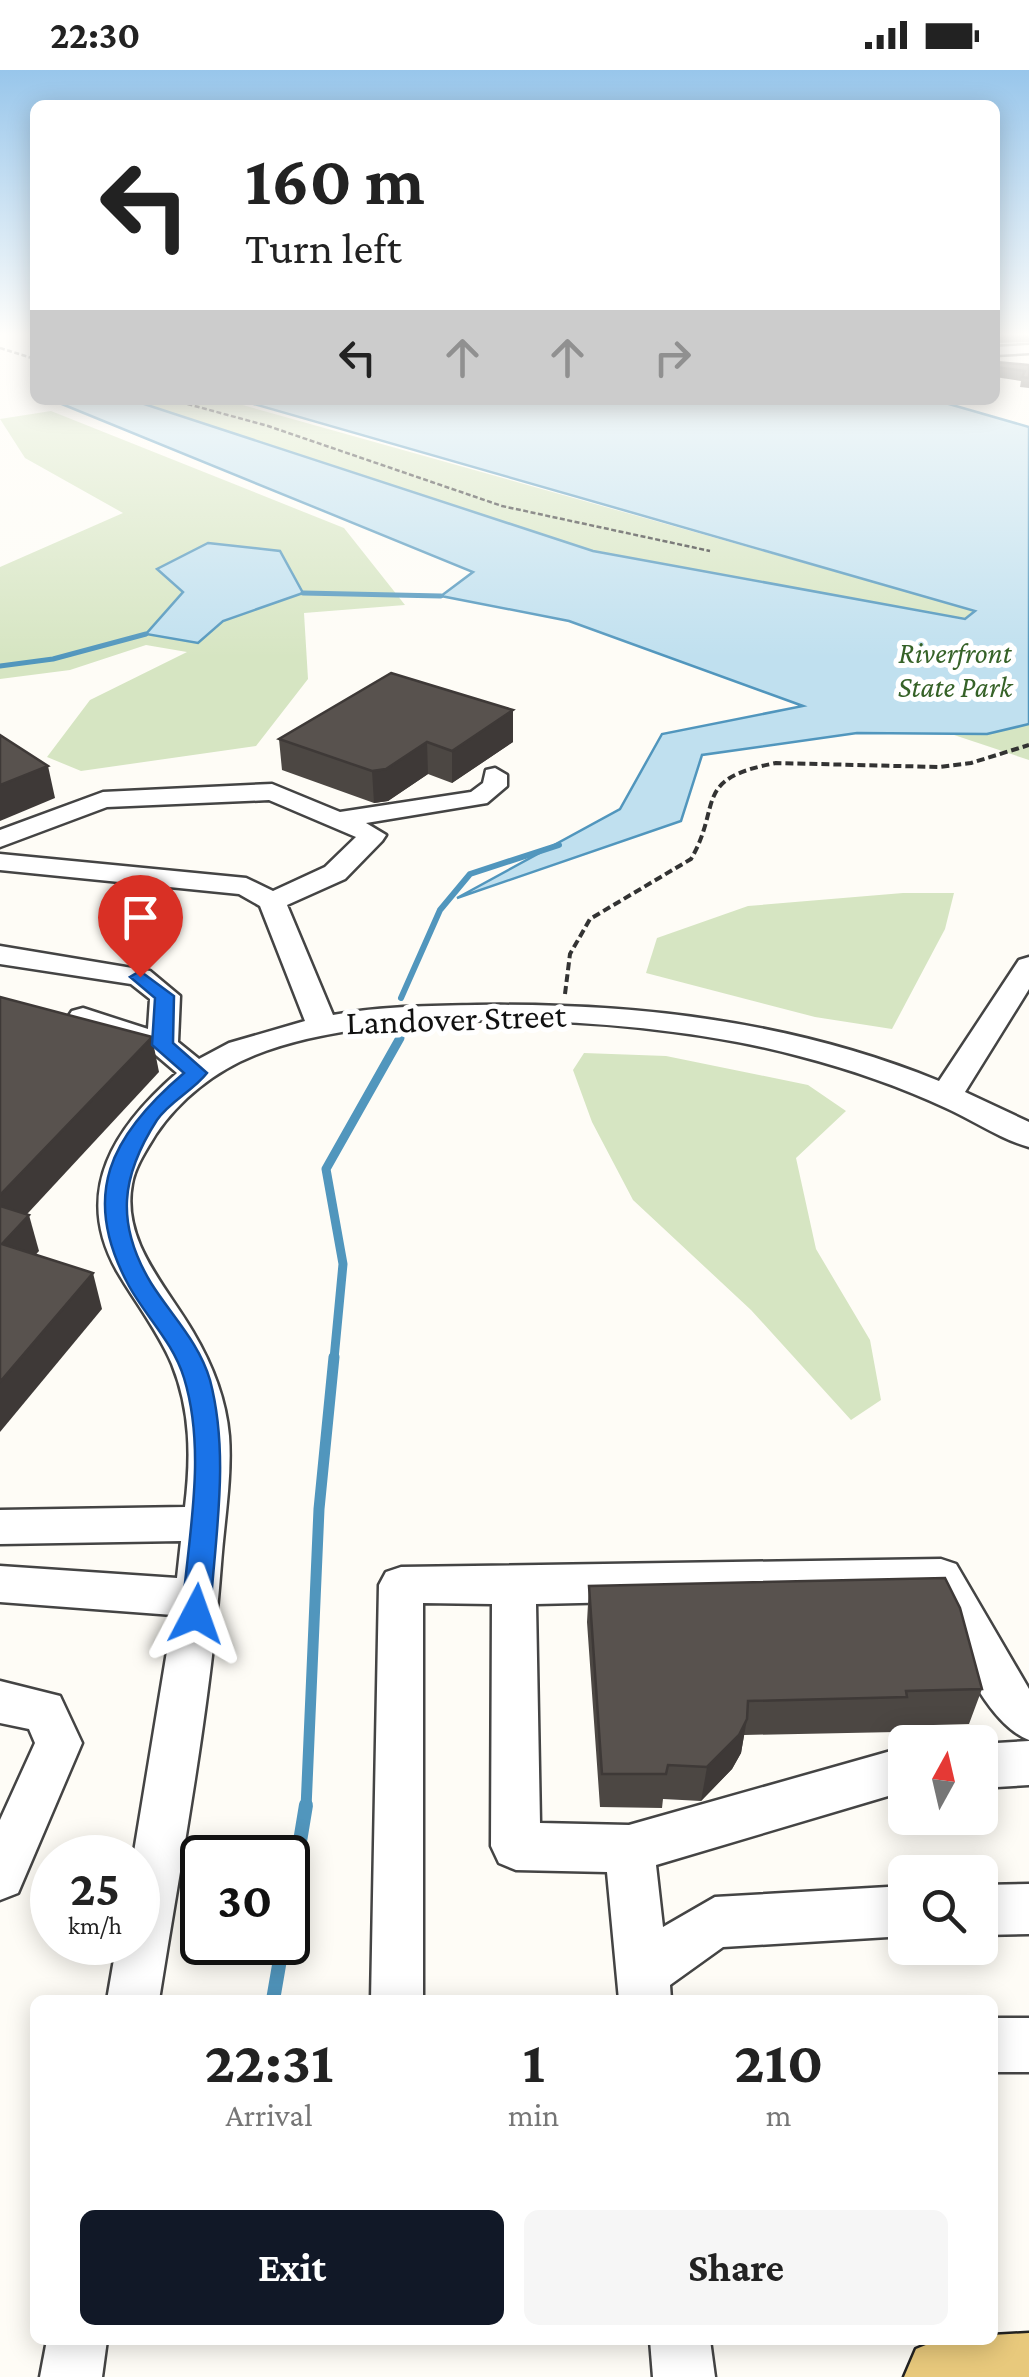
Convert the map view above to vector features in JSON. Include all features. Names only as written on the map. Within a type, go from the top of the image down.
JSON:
[{"type":"main road","points":[[944,2377],[1029,2372]]},
{"type":"street","points":[[341,819],[478,798],[494,786],[495,775]]},
{"type":"street","points":[[0,839],[103,800],[272,792],[373,834],[335,873],[272,902]]},
{"type":"street","points":[[0,862],[246,886],[272,902],[322,1026]]},
{"type":"street","points":[[0,955],[140,977],[165,996],[162,1045]]},
{"type":"street","points":[[946,1096],[1029,966]]},
{"type":"street","name":"Landover Street","points":[[134,1995],[197,1598],[209,1440],[196,1376],[178,1338],[139,1283],[114,1220],[116,1181],[152,1112],[197,1073],[241,1051],[322,1026],[392,1016],[562,1013],[724,1030],[843,1058],[946,1096],[1029,1136]]},
{"type":"street","points":[[83,1017],[162,1045],[197,1073]]},
{"type":"street","points":[[0,1527],[203,1524]]},
{"type":"street","points":[[397,1995],[400,1584],[514,1586],[941,1577],[1012,1703],[1029,1719]]},
{"type":"street","points":[[0,1584],[197,1598]]},
{"type":"street","points":[[514,1586],[516,1846],[629,1849],[888,1774]]},
{"type":"street","points":[[0,1702],[44,1711],[59,1743],[0,1876]]},
{"type":"street","points":[[998,1765],[1029,1763]]},
{"type":"street","points":[[629,1849],[644,1987]]},
{"type":"street","points":[[998,1910],[1029,1909]]},
{"type":"street","points":[[644,1987],[715,1922],[888,1913]]},
{"type":"street","points":[[998,2045],[1029,2045]]},
{"type":"street","points":[[71,2377],[76,2345]]},
{"type":"street","points":[[681,2345],[684,2377]]},
{"type":"path","points":[[317,443],[502,506],[710,551]]},
{"type":"path","points":[[562,1013],[570,954],[590,919],[685,863],[696,851],[708,802],[728,779],[746,769],[846,762],[963,765],[992,753],[1029,746]]},
{"type":"green space","points":[[15,443],[130,443],[344,528],[405,605],[304,613],[308,679],[256,746],[81,771],[47,757],[90,700],[187,652],[146,645],[70,670],[0,679],[0,567],[123,513],[25,458]]},
{"type":"green space","name":"Riverfront State Park","points":[[175,443],[377,443],[1029,626],[1029,760],[906,719]]},
{"type":"green space","points":[[903,893],[954,893],[945,929],[892,1029],[815,1017],[646,973],[657,938],[748,906]]},
{"type":"green space","points":[[584,1053],[666,1056],[808,1085],[846,1111],[796,1158],[816,1249],[870,1340],[881,1400],[851,1420],[751,1310],[633,1200],[592,1122],[573,1070]]},
{"type":"water","points":[[156,443],[262,443],[593,551],[965,619],[975,611],[389,443],[1029,443],[1029,724],[987,734],[857,733],[702,755],[681,821],[457,898],[620,809],[662,734],[803,706],[569,621],[441,596],[473,572]]},
{"type":"water","points":[[208,543],[280,551],[303,593],[223,621],[198,643],[146,634],[183,592],[157,569]]},
{"type":"building","points":[[391,673],[513,710],[452,751],[427,742],[386,769],[372,771],[279,739]]},
{"type":"building","points":[[0,735],[48,766],[0,785]]},
{"type":"building","points":[[0,997],[152,1037],[0,1195]]},
{"type":"building","points":[[0,1206],[29,1215],[2,1244],[93,1273],[0,1382]]},
{"type":"building","points":[[945,1578],[960,1608],[982,1689],[906,1691],[907,1697],[748,1701],[747,1719],[739,1735],[707,1767],[668,1765],[666,1774],[602,1774],[589,1586]]},
{"type":"waterway","points":[[303,593],[441,596]]},
{"type":"waterway","points":[[0,666],[53,659],[146,634]]},
{"type":"waterway","points":[[401,998],[440,910],[470,874],[559,845]]},
{"type":"waterway","points":[[334,1359],[343,1264],[326,1169],[400,1038]]},
{"type":"waterway","points":[[306,1808],[319,1509],[334,1357]]},
{"type":"waterway","points":[[301,1835],[306,1805]]},
{"type":"waterway","points":[[274,1995],[279,1965]]},
{"type":"route","points":[[140,977],[165,996],[162,1045],[197,1073],[152,1112],[133,1144],[116,1181],[114,1220],[139,1283],[178,1338],[196,1376],[209,1440],[196,1614]]}]
